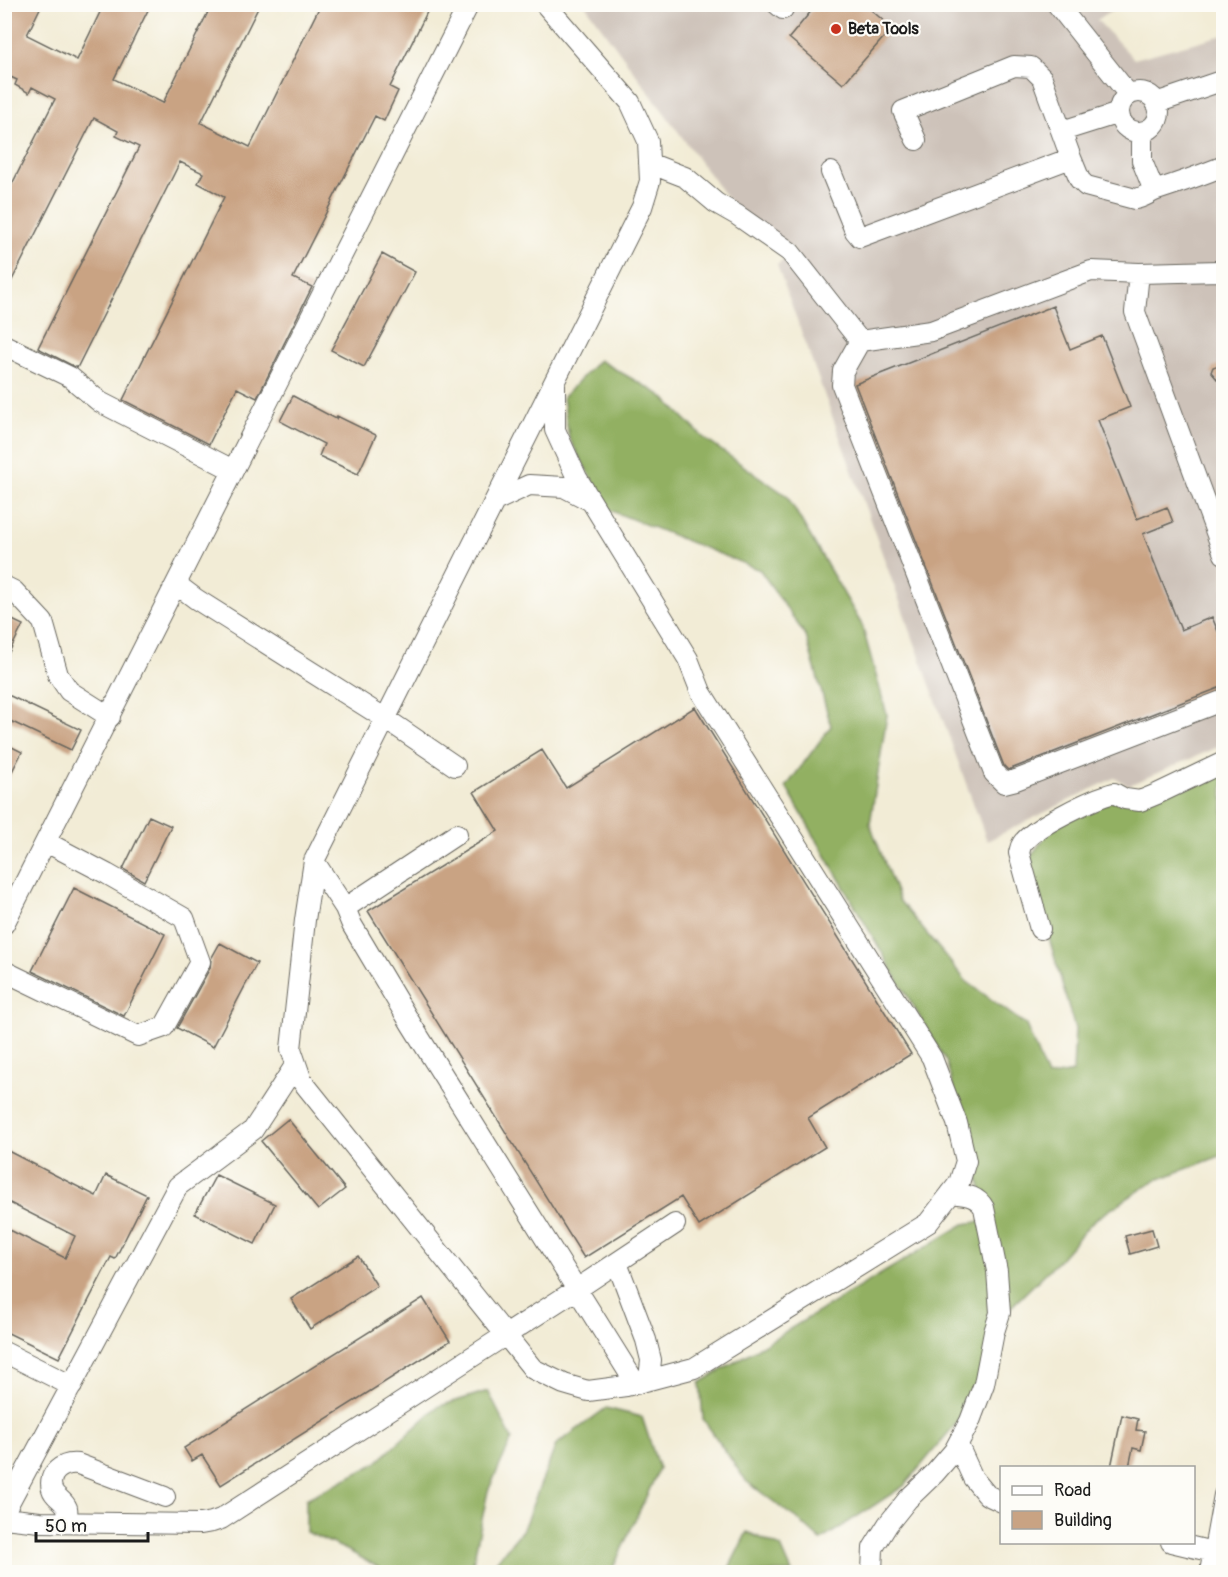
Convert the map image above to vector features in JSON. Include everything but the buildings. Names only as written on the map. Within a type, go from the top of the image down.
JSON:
[{"type":"street","points":[[4,924],[469,4]]},
{"type":"street","points":[[545,4],[630,102],[648,141],[650,181],[642,207],[314,861],[291,1049],[302,1082],[533,1369],[564,1384],[588,1391],[626,1386],[694,1368],[928,1222],[959,1184],[966,1161]]},
{"type":"street","points":[[1057,4],[1129,95]]},
{"type":"street","points":[[916,140],[903,111],[1014,66],[1031,67],[1042,78],[1071,158],[1080,180],[1086,186],[1135,199],[1142,198],[1154,191],[1172,187],[1224,166]]},
{"type":"street","points":[[1156,103],[1224,80]]},
{"type":"street","points":[[1141,92],[1156,103],[1158,115],[1156,121],[1153,126],[1142,132],[1129,130],[1123,125],[1119,113],[1121,103],[1129,95],[1141,92]]},
{"type":"street","points":[[1062,131],[1119,113]]},
{"type":"street","points":[[1142,132],[1142,160],[1154,191]]},
{"type":"street","points":[[831,172],[855,231],[860,237],[1071,158]]},
{"type":"street","points":[[649,163],[685,177],[716,203],[790,252],[860,341]]},
{"type":"street","points":[[860,341],[931,330],[1090,272],[1220,271],[1224,273]]},
{"type":"street","points":[[1139,273],[1135,312],[1224,554]]},
{"type":"street","points":[[860,341],[843,371],[842,385],[993,773],[1004,783],[1016,780],[1224,700]]},
{"type":"street","points":[[4,345],[70,377],[100,402],[233,470]]},
{"type":"street","points":[[555,382],[555,430],[577,478],[688,659],[701,692],[932,1058],[957,1123],[966,1161],[971,1169],[984,1208],[997,1271],[1000,1313],[984,1384],[970,1421],[954,1451],[908,1499],[873,1548],[872,1572]]},
{"type":"street","points":[[495,501],[529,485],[564,487],[591,501]]},
{"type":"street","points":[[176,584],[455,766]]},
{"type":"street","points":[[4,586],[14,591],[43,622],[58,675],[69,691],[110,717]]},
{"type":"street","points":[[1040,929],[1019,853],[1022,844],[1036,830],[1101,796],[1114,793],[1125,799],[1140,801],[1224,762]]},
{"type":"street","points":[[345,908],[457,834]]},
{"type":"street","points":[[4,972],[138,1036],[164,1027],[200,962],[184,918],[46,842]]},
{"type":"street","points":[[314,861],[345,908],[352,925],[411,1024],[577,1290],[642,1382]]},
{"type":"street","points":[[4,1512],[178,1186],[253,1130],[296,1064]]},
{"type":"street","points":[[951,1193],[972,1196],[981,1202]]},
{"type":"street","points":[[4,1518],[40,1522],[201,1524],[221,1519],[577,1290],[675,1224]]},
{"type":"street","points":[[617,1263],[651,1360],[642,1382]]},
{"type":"street","points":[[4,1352],[72,1386]]},
{"type":"street","points":[[958,1445],[974,1478],[987,1495],[1000,1501]]},
{"type":"street","points":[[67,1522],[67,1508],[52,1489],[52,1478],[55,1472],[65,1464],[78,1464],[165,1497]]},
{"type":"street","points":[[1210,1572],[1224,1495]]},
{"type":"street","points":[[1180,1544],[1214,1552]]},
{"type":"shaded area","points":[[585,5],[1129,5],[1115,9],[1097,20],[1134,59],[1223,35],[1223,745],[1129,785],[1114,778],[987,841],[777,265],[795,251],[732,205]]},
{"type":"green space","points":[[599,360],[661,395],[705,439],[787,496],[862,625],[887,715],[870,824],[899,900],[966,981],[1026,1025],[1047,1077],[1073,1072],[1075,1029],[1027,861],[1054,825],[1223,754],[1223,1155],[1154,1181],[1094,1220],[1058,1261],[1004,1314],[975,1401],[904,1486],[821,1540],[746,1481],[703,1419],[700,1383],[964,1224],[990,1220],[946,1061],[786,787],[831,726],[806,636],[760,570],[609,510],[569,438],[563,397]]},
{"type":"green space","points":[[488,1391],[512,1439],[488,1491],[471,1572],[383,1572],[380,1568],[347,1550],[306,1532],[306,1499],[375,1464],[437,1407]]},
{"type":"green space","points":[[606,1408],[642,1417],[659,1469],[611,1572],[474,1572],[489,1570],[523,1529],[556,1445]]},
{"type":"green space","points":[[747,1532],[781,1547],[792,1572],[727,1572]]},
{"type":"place","name":"Beta Tools","points":[[836,29]]}]
